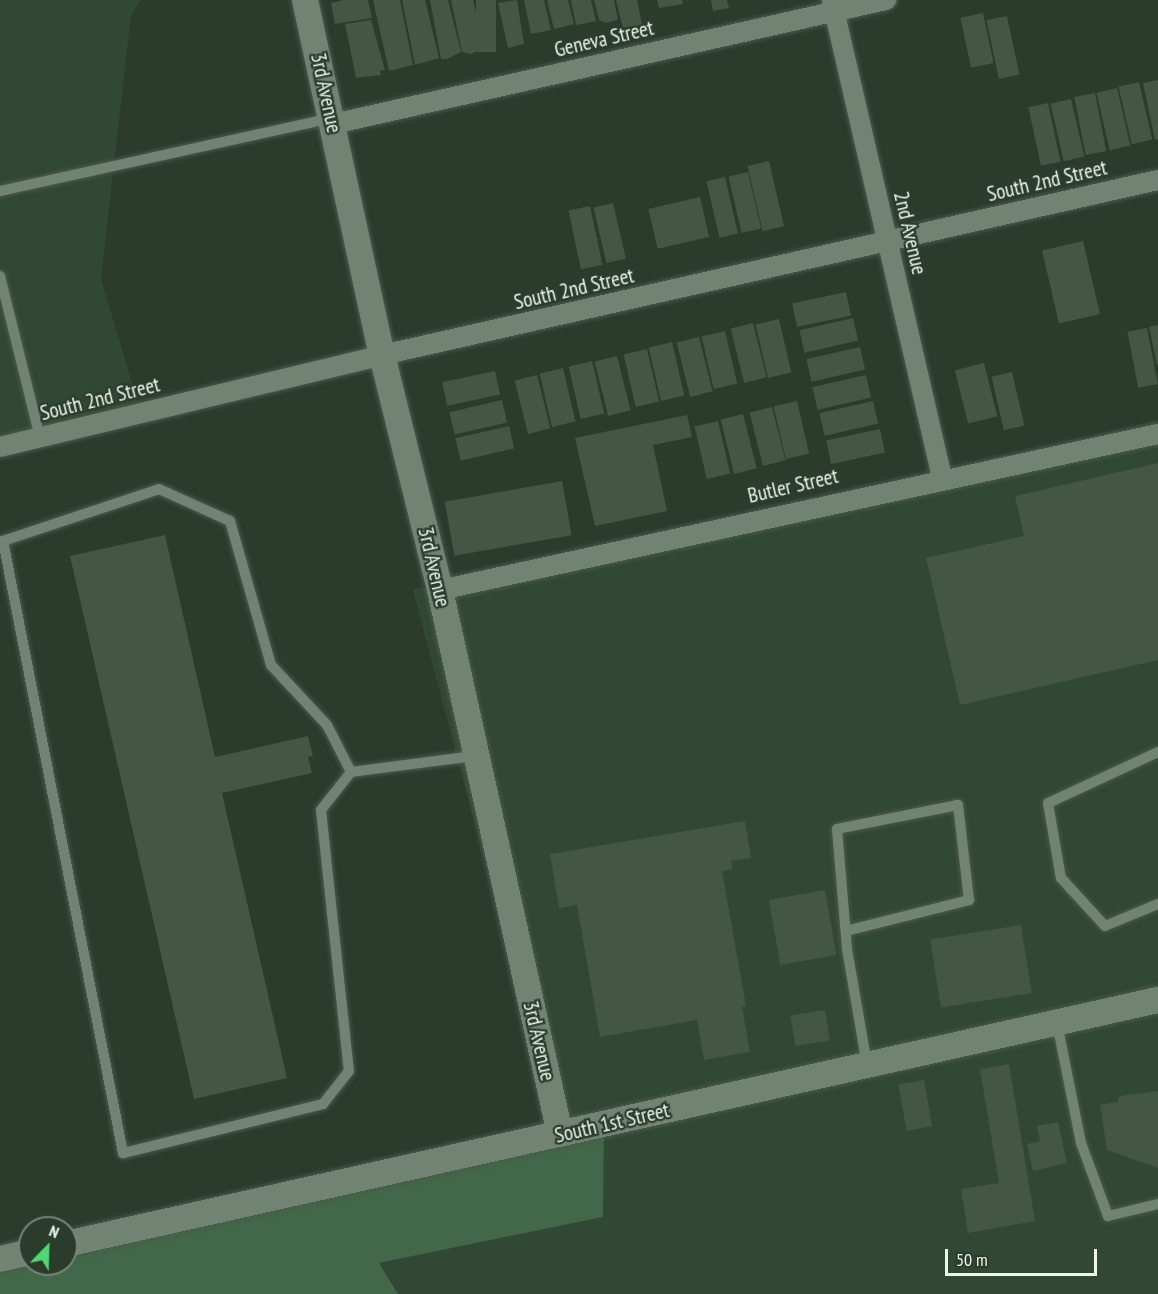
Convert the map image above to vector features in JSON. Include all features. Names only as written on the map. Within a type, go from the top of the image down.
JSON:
[{"type":"street","name":"3rd Avenue","points":[[305,0],[382,355],[440,590],[560,1134]]},
{"type":"street","name":"Geneva Street","points":[[332,121],[833,6],[886,0]]},
{"type":"street","name":"2nd Avenue","points":[[833,6],[942,478]]},
{"type":"street","name":"South 2nd Street","points":[[0,447],[382,355],[888,244],[1158,180]]},
{"type":"street","name":"Butler Street","points":[[440,590],[942,478],[1158,434]]},
{"type":"street","name":"South 1st Street","points":[[78,1241],[1158,1000]]},
{"type":"street","points":[[0,1259],[18,1255]]},
{"type":"lane","points":[[0,192],[332,121]]},
{"type":"lane","points":[[0,276],[40,438]]},
{"type":"lane","points":[[351,772],[327,725],[271,666],[230,521],[159,489],[3,541],[123,1153],[323,1104],[349,1071],[321,810],[351,772],[475,756]]},
{"type":"lane","points":[[1158,752],[1048,803],[1061,878],[1105,926],[1158,904]]},
{"type":"lane","points":[[846,932],[969,900],[958,805],[837,829],[846,932],[867,1065]]},
{"type":"lane","points":[[1057,1023],[1081,1143],[1108,1216],[1158,1204]]},
{"type":"shaded area","points":[[0,0],[141,0],[131,15],[101,279],[141,413],[0,445]]},
{"type":"shaded area","points":[[1158,421],[1158,1294],[398,1294],[378,1263],[603,1217],[604,1132],[558,1141],[413,590]]},
{"type":"shaded area","points":[[604,1131],[603,1217],[379,1263],[398,1294],[0,1294],[0,1261],[18,1262],[18,1276],[78,1276],[78,1244]]},
{"type":"building","points":[[343,0],[368,0],[372,18],[335,24],[331,3]]},
{"type":"building","points":[[373,0],[400,0],[413,65],[389,71]]},
{"type":"building","points":[[402,0],[425,0],[439,58],[415,65]]},
{"type":"building","points":[[430,0],[448,0],[461,52],[447,59],[441,59]]},
{"type":"building","points":[[451,0],[473,0],[484,48],[471,54],[462,52]]},
{"type":"building","points":[[476,0],[496,0],[496,52],[476,52]]},
{"type":"building","points":[[517,0],[524,44],[508,48],[498,3]]},
{"type":"building","points":[[524,0],[544,0],[551,30],[531,34]]},
{"type":"building","points":[[547,0],[568,0],[574,24],[554,29]]},
{"type":"building","points":[[571,0],[591,0],[596,21],[576,25]]},
{"type":"building","points":[[594,0],[614,0],[618,20],[606,23],[599,20]]},
{"type":"building","points":[[616,0],[637,0],[642,25],[623,28]]},
{"type":"building","points":[[657,0],[682,0],[683,4],[659,8]]},
{"type":"building","points":[[711,0],[727,0],[729,8],[713,11]]},
{"type":"building","points":[[983,13],[994,63],[971,68],[961,18]]},
{"type":"building","points":[[1007,16],[1019,75],[999,79],[986,20]]},
{"type":"building","points":[[371,20],[385,70],[380,71],[381,75],[356,78],[345,24]]},
{"type":"building","points":[[1158,80],[1158,139],[1155,140],[1143,83]]},
{"type":"building","points":[[1139,82],[1152,139],[1132,144],[1119,87]]},
{"type":"building","points":[[1117,88],[1130,145],[1110,150],[1097,93]]},
{"type":"building","points":[[1095,93],[1106,151],[1086,155],[1074,97]]},
{"type":"building","points":[[1071,99],[1084,156],[1064,161],[1051,104]]},
{"type":"building","points":[[1048,103],[1060,162],[1041,166],[1028,107]]},
{"type":"building","points":[[769,161],[784,226],[763,231],[748,166]]},
{"type":"building","points":[[748,172],[761,229],[742,233],[729,176]]},
{"type":"building","points":[[725,177],[738,234],[720,238],[706,181]]},
{"type":"building","points":[[700,197],[709,237],[658,249],[648,209]]},
{"type":"building","points":[[613,203],[626,259],[606,263],[594,207]]},
{"type":"building","points":[[590,206],[602,265],[581,269],[568,211]]},
{"type":"building","points":[[1083,241],[1100,314],[1059,324],[1042,250]]},
{"type":"building","points":[[846,292],[851,315],[797,327],[792,303]]},
{"type":"building","points":[[853,318],[858,340],[805,353],[799,330]]},
{"type":"building","points":[[779,319],[791,373],[768,378],[756,324]]},
{"type":"building","points":[[753,323],[767,377],[744,383],[731,329]]},
{"type":"building","points":[[1158,325],[1158,364],[1157,365],[1149,327]]},
{"type":"building","points":[[1147,328],[1158,384],[1138,388],[1127,332]]},
{"type":"building","points":[[725,331],[737,384],[714,389],[702,336]]},
{"type":"building","points":[[699,337],[713,391],[690,397],[677,343]]},
{"type":"building","points":[[672,342],[684,396],[661,401],[649,347]]},
{"type":"building","points":[[860,347],[865,369],[812,382],[806,359]]},
{"type":"building","points":[[647,349],[659,402],[636,407],[624,354]]},
{"type":"building","points":[[617,356],[631,410],[608,416],[595,362]]},
{"type":"building","points":[[592,361],[604,414],[581,419],[569,366]]},
{"type":"building","points":[[984,363],[997,416],[968,424],[955,370]]},
{"type":"building","points":[[563,368],[575,422],[552,427],[540,373]]},
{"type":"building","points":[[495,371],[500,394],[447,406],[442,382]]},
{"type":"building","points":[[1012,372],[1024,426],[1004,430],[992,377]]},
{"type":"building","points":[[537,375],[550,428],[528,434],[515,381]]},
{"type":"building","points":[[866,375],[871,397],[818,410],[812,387]]},
{"type":"building","points":[[502,400],[507,422],[455,435],[449,412]]},
{"type":"building","points":[[797,401],[809,454],[786,459],[774,406]]},
{"type":"building","points":[[873,401],[878,423],[825,436],[819,413]]},
{"type":"building","points":[[772,407],[785,460],[763,466],[750,413]]},
{"type":"building","points":[[743,414],[757,468],[734,474],[721,420]]},
{"type":"building","points":[[687,415],[692,437],[653,445],[667,511],[595,526],[575,438]]},
{"type":"building","points":[[718,421],[730,474],[707,479],[695,426]]},
{"type":"building","points":[[509,426],[514,448],[461,461],[455,438]]},
{"type":"building","points":[[880,429],[885,452],[831,464],[826,440]]},
{"type":"building","points":[[1158,463],[1158,660],[960,705],[926,558],[1024,536],[1015,496]]},
{"type":"building","points":[[562,481],[572,535],[454,556],[445,502]]},
{"type":"building","points":[[165,535],[215,757],[308,736],[313,756],[308,757],[312,773],[222,793],[287,1078],[194,1099],[70,556]]},
{"type":"building","points":[[745,821],[751,858],[731,861],[733,869],[722,871],[746,1006],[742,1007],[750,1052],[704,1060],[697,1020],[600,1037],[577,905],[559,908],[550,854]]},
{"type":"building","points":[[825,890],[836,955],[780,965],[769,900]]},
{"type":"building","points":[[1021,925],[1032,993],[941,1008],[930,939]]},
{"type":"building","points":[[825,1010],[830,1041],[795,1046],[790,1015]]},
{"type":"building","points":[[1009,1064],[1035,1221],[968,1233],[961,1189],[999,1183],[980,1069]]},
{"type":"building","points":[[924,1080],[932,1126],[907,1131],[898,1085]]},
{"type":"building","points":[[1158,1091],[1158,1168],[1107,1150],[1100,1105],[1117,1102],[1120,1096]]},
{"type":"building","points":[[1058,1122],[1067,1163],[1033,1171],[1027,1144],[1040,1141],[1037,1126]]}]
